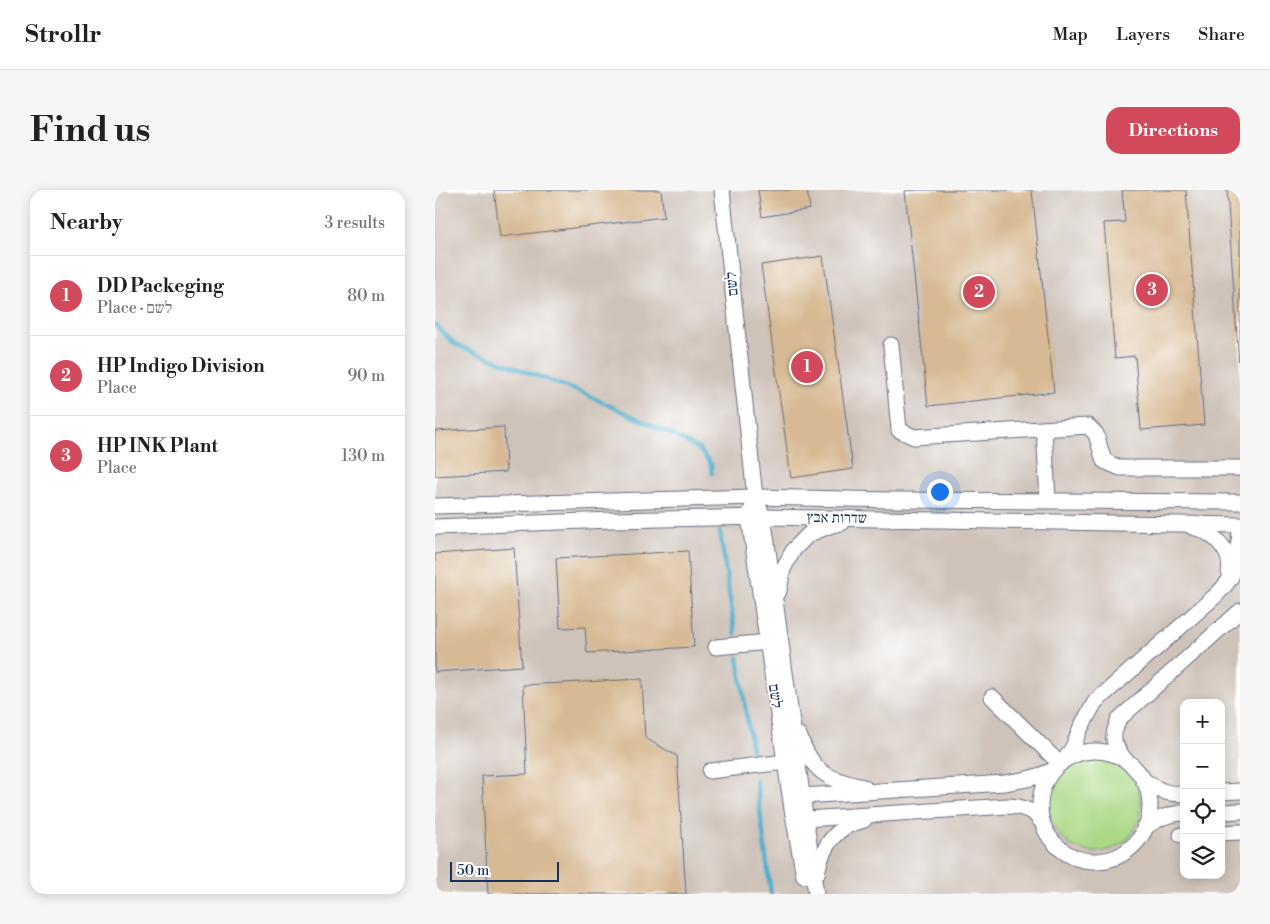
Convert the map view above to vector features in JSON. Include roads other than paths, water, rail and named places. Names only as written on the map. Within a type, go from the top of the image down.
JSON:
[{"type":"street","name":"לשם","points":[[722,190],[755,497],[767,642],[792,809],[813,890]]},
{"type":"street","points":[[891,345],[899,430],[914,437],[1088,426],[1095,434],[1104,461],[1121,468],[1240,468]]},
{"type":"street","points":[[1045,429],[1047,500]]},
{"type":"street","name":"שדרות אבץ","points":[[435,506],[755,497],[892,500],[1240,502]]},
{"type":"street","name":"לשם","points":[[756,517],[777,618],[806,819],[813,890]]},
{"type":"street","name":"שדרות אבץ","points":[[435,527],[756,517],[1240,525]]},
{"type":"street","points":[[777,618],[779,588],[783,569],[794,549],[809,534],[832,525],[865,518]]},
{"type":"street","points":[[1183,524],[1204,531],[1216,539],[1227,553],[1230,566],[1225,586]]},
{"type":"street","points":[[1042,822],[1039,803],[1042,788],[1073,747],[1095,702],[1225,586],[1232,576],[1240,533]]},
{"type":"street","points":[[1124,759],[1103,751],[1083,751],[1035,778],[1005,783],[802,796],[792,809],[806,819],[1008,806],[1019,807],[1033,812],[1042,822],[1051,840],[1065,852],[1083,860],[1095,861],[1114,858],[1131,848],[1143,833],[1150,808],[1147,789],[1139,772],[1124,759],[1113,742],[1113,733],[1119,719],[1240,611]]},
{"type":"street","points":[[716,648],[767,642]]},
{"type":"street","points":[[992,697],[1059,764]]},
{"type":"street","points":[[790,709],[812,763],[822,772],[830,778],[845,783],[885,791]]},
{"type":"street","points":[[710,771],[785,762]]},
{"type":"street","points":[[1143,780],[1160,791],[1180,794]]},
{"type":"street","points":[[1225,792],[1240,791]]},
{"type":"street","points":[[1225,812],[1240,811]]},
{"type":"street","points":[[1144,828],[1157,819],[1180,814]]},
{"type":"street","points":[[813,890],[819,862],[825,848],[833,837],[845,828],[876,815]]},
{"type":"street","points":[[1225,833],[1240,832]]},
{"type":"waterway","points":[[435,325],[456,345],[585,394],[673,435],[699,449],[711,464],[712,473]]},
{"type":"waterway","points":[[720,531],[735,634]]},
{"type":"waterway","points":[[738,657],[752,751]]},
{"type":"waterway","points":[[756,780],[771,894]]},
{"type":"place","name":"HP INK Plant","points":[[1152,290]]},
{"type":"place","name":"HP Indigo Division","points":[[979,292]]},
{"type":"place","name":"DD Packeging","points":[[807,367]]}]
